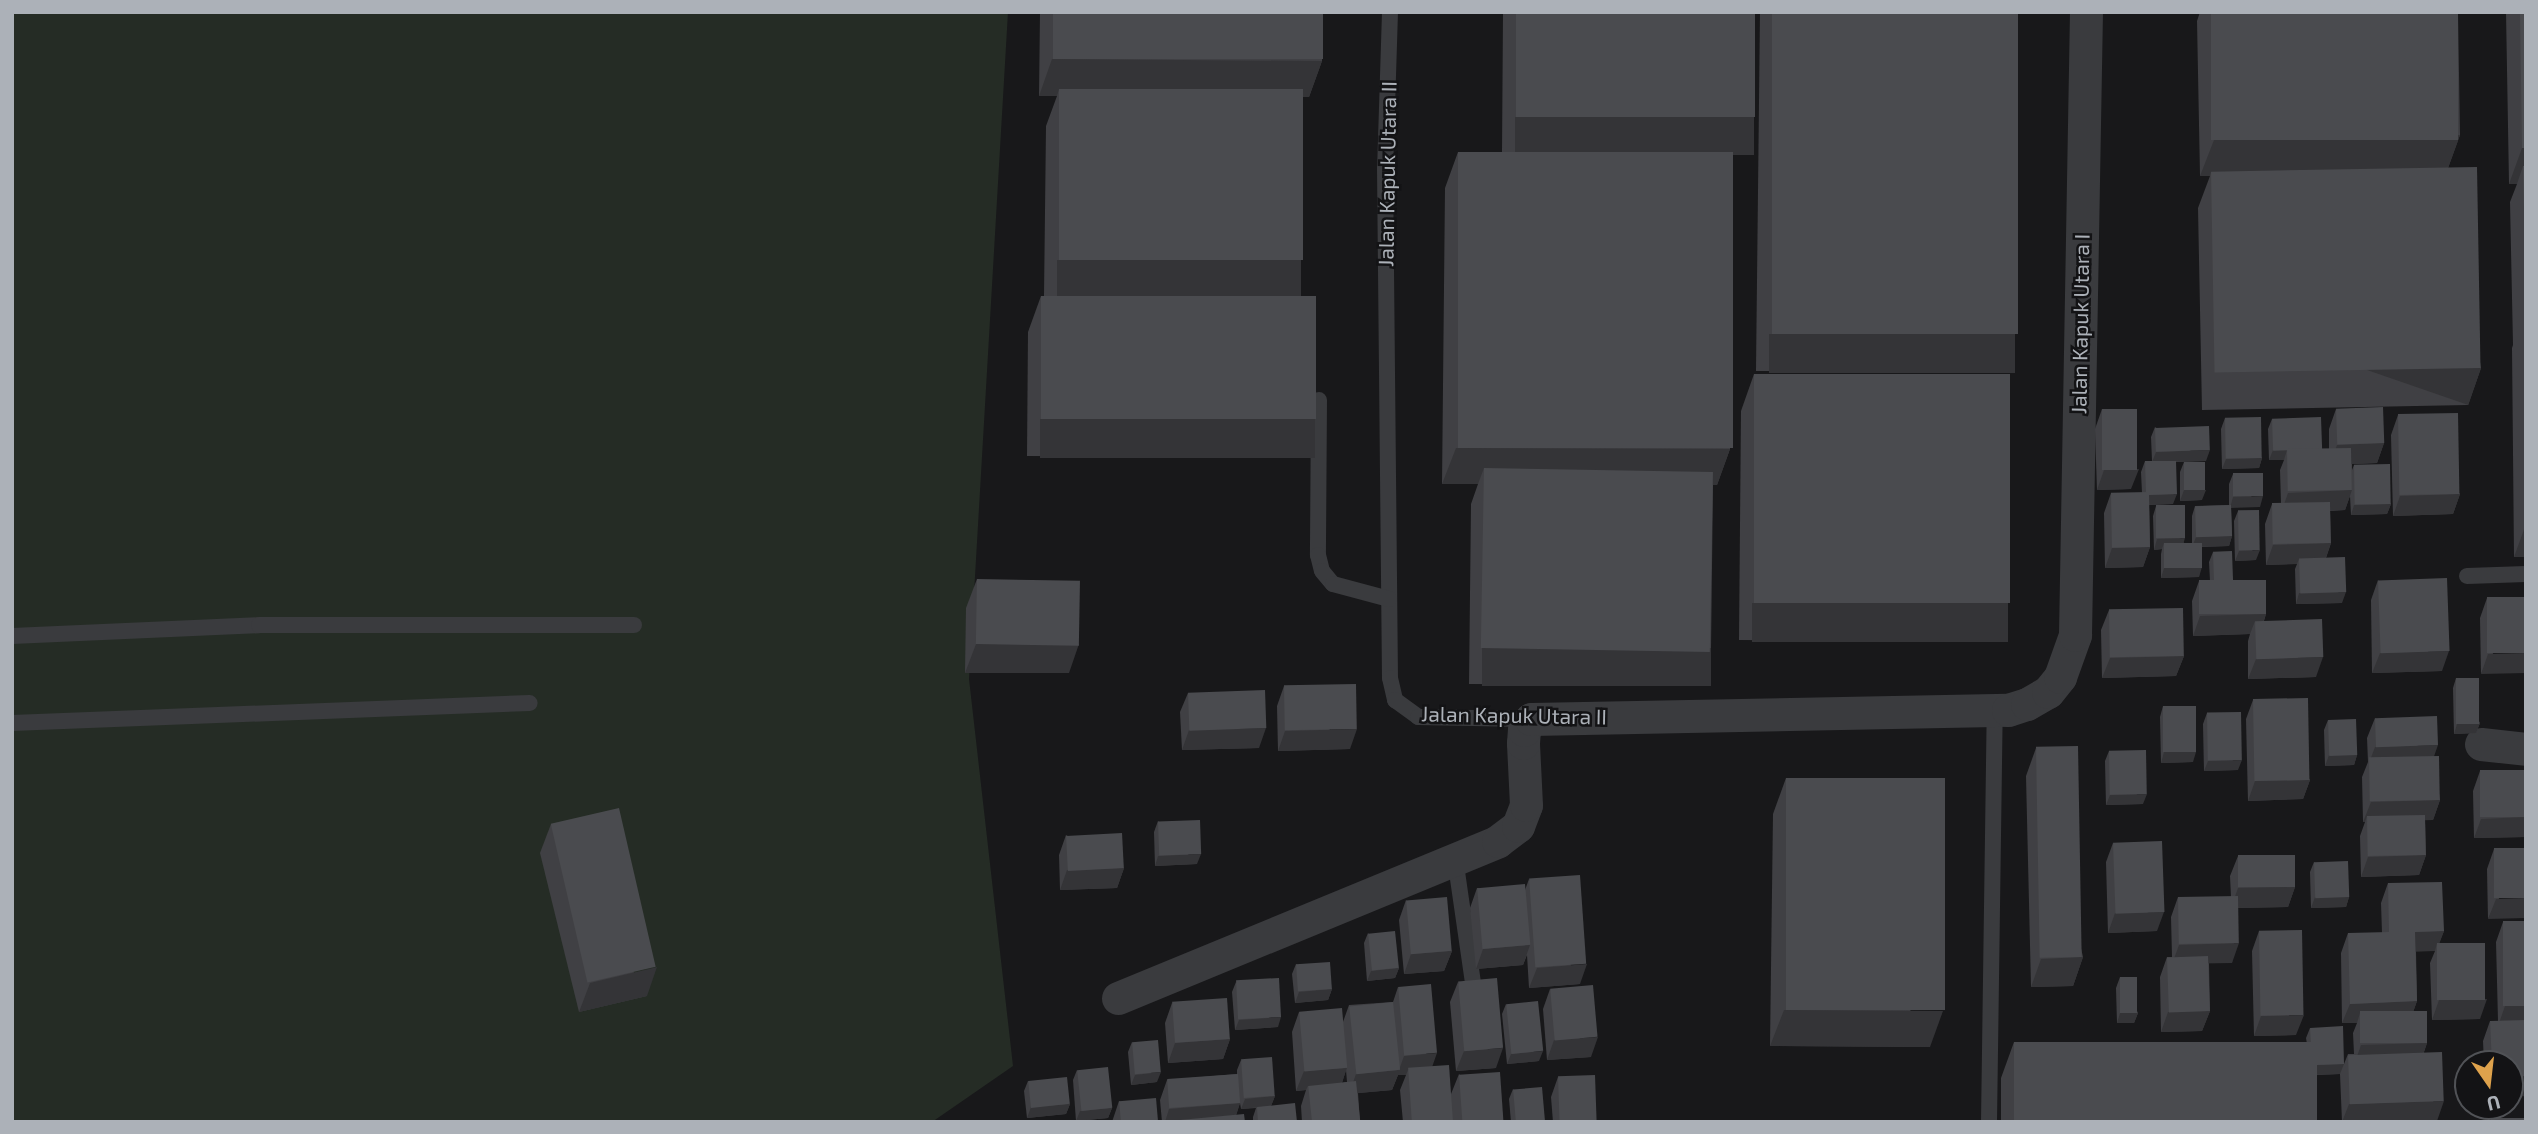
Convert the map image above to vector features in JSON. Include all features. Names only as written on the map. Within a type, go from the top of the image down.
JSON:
[{"type":"street","name":"Jalan Kapuk Utara I","points":[[2075,635],[2085,12]]},
{"type":"street","name":"Jalan Kapuk Utara II","points":[[1531,719],[1995,710],[2027,704],[2048,692],[2060,677],[2075,635]]},
{"type":"street","points":[[1118,998],[1498,841],[1518,826],[1527,805],[1523,743],[1524,730],[1531,719]]},
{"type":"street","points":[[2481,744],[2526,749]]},
{"type":"lane","name":"Jalan Kapuk Utara II","points":[[1390,12],[1385,168],[1390,678],[1395,700],[1418,717],[1531,719]]},
{"type":"lane","points":[[1319,401],[1318,555],[1322,571],[1333,584],[1389,599]]},
{"type":"lane","points":[[2467,576],[2526,574]]},
{"type":"lane","points":[[12,636],[259,625],[634,625]]},
{"type":"lane","points":[[12,723],[530,703]]},
{"type":"lane","points":[[1989,1122],[1995,710]]},
{"type":"lane","points":[[1455,858],[1474,990]]},
{"type":"shaded area","points":[[12,12],[1008,12],[969,679],[1013,1066],[932,1122],[12,1122]]},
{"type":"building","points":[[1053,12],[1323,12],[1323,59],[1053,59]]},
{"type":"building","points":[[1516,12],[1755,12],[1755,117],[1516,117]]},
{"type":"building","points":[[1772,12],[2018,12],[2018,334],[1772,334]]},
{"type":"building","points":[[2211,12],[2458,12],[2458,140],[2211,140]]},
{"type":"building","points":[[2520,12],[2526,12],[2526,148],[2522,148]]},
{"type":"building","points":[[1059,89],[1303,89],[1303,260],[1059,260]]},
{"type":"building","points":[[1458,152],[1733,152],[1733,448],[1458,448]]},
{"type":"building","points":[[2523,166],[2526,166],[2526,297]]},
{"type":"building","points":[[2477,167],[2481,368],[2215,373],[2211,172]]},
{"type":"building","points":[[1041,296],[1316,296],[1316,419],[1041,419]]},
{"type":"building","points":[[2525,312],[2526,312],[2526,418]]},
{"type":"building","points":[[1754,374],[2010,374],[2010,603],[1754,603]]},
{"type":"building","points":[[2383,407],[2384,443],[2337,445],[2336,409]]},
{"type":"building","points":[[2102,409],[2137,409],[2137,470],[2102,470]]},
{"type":"building","points":[[2458,413],[2459,494],[2399,495],[2398,414]]},
{"type":"building","points":[[2261,417],[2262,458],[2226,459],[2225,418]]},
{"type":"building","points":[[2321,417],[2322,449],[2273,451],[2272,419]]},
{"type":"building","points":[[2209,426],[2210,450],[2156,452],[2155,428]]},
{"type":"building","points":[[2351,448],[2352,490],[2288,491],[2287,449]]},
{"type":"building","points":[[2145,461],[2176,461],[2177,494],[2149,495],[2149,492],[2146,492]]},
{"type":"building","points":[[2184,462],[2205,462],[2205,490],[2184,490]]},
{"type":"building","points":[[2390,464],[2391,504],[2355,505],[2354,465]]},
{"type":"building","points":[[1484,468],[1713,472],[1710,652],[1481,648]]},
{"type":"building","points":[[2233,473],[2263,473],[2263,496],[2233,496]]},
{"type":"building","points":[[2149,492],[2150,547],[2112,548],[2111,493]]},
{"type":"building","points":[[2330,502],[2331,543],[2273,544],[2272,503]]},
{"type":"building","points":[[2156,505],[2185,505],[2185,538],[2156,538]]},
{"type":"building","points":[[2231,505],[2232,536],[2196,537],[2195,506]]},
{"type":"building","points":[[2238,510],[2259,510],[2260,550],[2239,550]]},
{"type":"building","points":[[2164,543],[2202,543],[2202,568],[2164,568]]},
{"type":"building","points":[[2232,551],[2233,581],[2214,582],[2213,552]]},
{"type":"building","points":[[2345,557],[2346,592],[2300,594],[2299,559]]},
{"type":"building","points":[[2447,578],[2450,651],[2381,653],[2378,580]]},
{"type":"building","points":[[977,579],[1080,581],[1079,646],[976,644]]},
{"type":"building","points":[[2199,580],[2266,580],[2266,614],[2199,614]]},
{"type":"building","points":[[2487,597],[2526,597],[2526,653],[2487,653]]},
{"type":"building","points":[[2183,608],[2184,656],[2110,657],[2109,609]]},
{"type":"building","points":[[2322,619],[2323,657],[2256,659],[2255,621]]},
{"type":"building","points":[[2456,678],[2479,678],[2479,724],[2456,724]]},
{"type":"building","points":[[1356,684],[1357,729],[1285,730],[1284,685]]},
{"type":"building","points":[[1265,690],[1266,728],[1189,731],[1188,693]]},
{"type":"building","points":[[2308,698],[2309,780],[2254,781],[2253,699]]},
{"type":"building","points":[[2163,706],[2196,706],[2196,752],[2163,752]]},
{"type":"building","points":[[2241,712],[2242,760],[2208,761],[2207,713]]},
{"type":"building","points":[[2437,716],[2438,745],[2376,747],[2375,718]]},
{"type":"building","points":[[2356,719],[2357,755],[2329,756],[2328,720]]},
{"type":"building","points":[[2078,746],[2082,957],[2040,958],[2036,747]]},
{"type":"building","points":[[2146,750],[2147,794],[2110,795],[2109,751]]},
{"type":"building","points":[[2439,756],[2440,800],[2370,801],[2369,757]]},
{"type":"building","points":[[2480,770],[2526,770],[2526,817],[2480,817]]},
{"type":"building","points":[[1786,778],[1945,778],[1945,1010],[1786,1010]]},
{"type":"building","points":[[619,808],[656,967],[587,983],[551,824]]},
{"type":"building","points":[[2425,815],[2426,855],[2368,856],[2367,816]]},
{"type":"building","points":[[1200,820],[1201,854],[1159,855],[1158,821]]},
{"type":"building","points":[[1122,833],[1124,868],[1068,871],[1066,836]]},
{"type":"building","points":[[2162,841],[2164,912],[2116,914],[2113,843]]},
{"type":"building","points":[[2494,848],[2526,848],[2526,898],[2494,898]]},
{"type":"building","points":[[2238,855],[2295,855],[2295,887],[2238,887]]},
{"type":"building","points":[[2348,861],[2349,897],[2315,898],[2314,862]]},
{"type":"building","points":[[1580,875],[1586,964],[1535,967],[1529,879]]},
{"type":"building","points":[[2442,882],[2444,931],[2415,932],[2417,1001],[2350,1004],[2348,933],[2389,932],[2388,883]]},
{"type":"building","points":[[1525,884],[1530,945],[1482,949],[1477,888]]},
{"type":"building","points":[[2238,896],[2239,943],[2179,944],[2178,897]]},
{"type":"building","points":[[1447,897],[1452,951],[1411,954],[1406,901]]},
{"type":"building","points":[[2503,921],[2526,921],[2526,1006],[2503,1006]]},
{"type":"building","points":[[2302,930],[2303,1015],[2260,1016],[2259,931]]},
{"type":"building","points":[[1395,931],[1399,968],[1372,971],[1368,934]]},
{"type":"building","points":[[2437,943],[2485,943],[2485,1000],[2437,1000]]},
{"type":"building","points":[[2208,956],[2210,1011],[2169,1012],[2167,957]]},
{"type":"building","points":[[1330,962],[1332,989],[1298,991],[1296,964]]},
{"type":"building","points":[[2120,977],[2137,977],[2137,1013],[2120,1013]]},
{"type":"building","points":[[1279,978],[1281,1017],[1238,1019],[1236,980]]},
{"type":"building","points":[[1497,978],[1503,1048],[1464,1051],[1458,981]]},
{"type":"building","points":[[1431,984],[1437,1053],[1404,1056],[1398,987]]},
{"type":"building","points":[[1593,985],[1598,1037],[1555,1041],[1550,989]]},
{"type":"building","points":[[1227,998],[1230,1039],[1175,1043],[1172,1002]]},
{"type":"building","points":[[1538,1001],[1543,1051],[1511,1054],[1506,1004]]},
{"type":"building","points":[[1393,1002],[1400,1070],[1356,1074],[1349,1007]]},
{"type":"building","points":[[1342,1008],[1347,1068],[1304,1072],[1299,1012]]},
{"type":"building","points":[[2360,1011],[2427,1011],[2427,1043],[2360,1043]]},
{"type":"building","points":[[2526,1020],[2526,1076],[2524,1050],[2491,1050],[2490,1021]]},
{"type":"building","points":[[2343,1026],[2344,1064],[2317,1065],[2317,1044],[2311,1044],[2310,1028]]},
{"type":"building","points":[[1158,1040],[1161,1072],[1135,1074],[1132,1042]]},
{"type":"building","points":[[2014,1042],[2317,1042],[2317,1122],[2014,1122]]},
{"type":"building","points":[[2442,1052],[2444,1101],[2350,1104],[2348,1055]]},
{"type":"building","points":[[1272,1057],[1275,1096],[1244,1098],[1241,1059]]},
{"type":"building","points":[[1449,1065],[1453,1122],[1412,1122],[1408,1068]]},
{"type":"building","points":[[1108,1067],[1112,1108],[1081,1111],[1077,1070]]},
{"type":"building","points":[[1500,1072],[1503,1120],[1462,1122],[1459,1075]]},
{"type":"building","points":[[1238,1074],[1240,1103],[1169,1108],[1167,1079]]},
{"type":"building","points":[[1595,1075],[1597,1121],[1560,1122],[1558,1076]]},
{"type":"building","points":[[1067,1077],[1070,1104],[1031,1108],[1028,1081]]},
{"type":"building","points":[[1356,1081],[1360,1122],[1312,1122],[1308,1086]]},
{"type":"building","points":[[1542,1087],[1545,1122],[1516,1122],[1513,1090]]},
{"type":"building","points":[[1156,1098],[1158,1122],[1121,1122],[1119,1101]]},
{"type":"building","points":[[1295,1103],[1297,1122],[1258,1122],[1257,1107]]},
{"type":"building","points":[[1244,1114],[1245,1122],[1180,1122],[1180,1120]]},
{"type":"building","points":[[2526,1118],[2526,1122],[2491,1120]]},
{"type":"building","points":[[2465,1120],[2465,1122],[2408,1122]]}]
